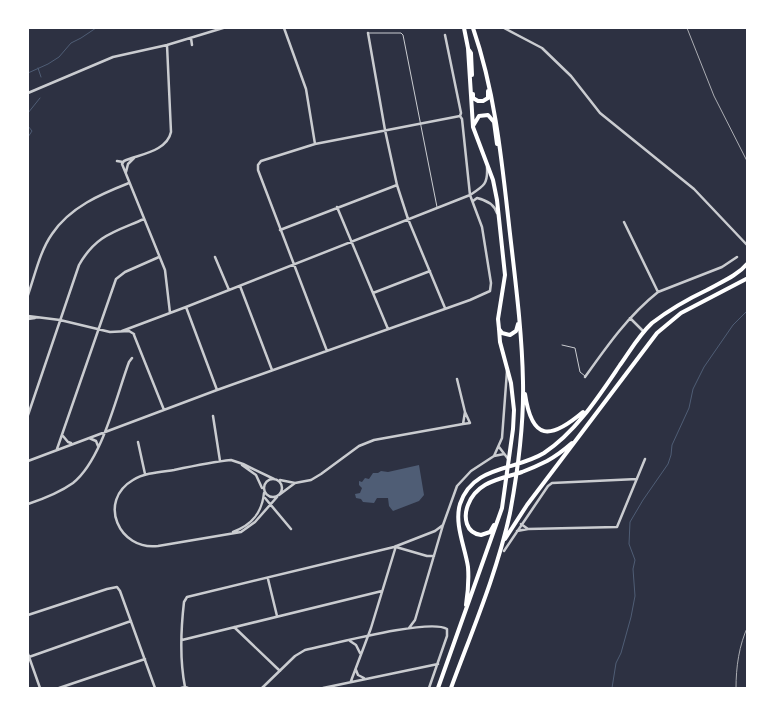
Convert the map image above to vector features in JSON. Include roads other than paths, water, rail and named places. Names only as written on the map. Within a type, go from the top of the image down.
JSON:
[{"type":"main road","points":[[438,688],[500,514],[510,463],[514,410],[511,383],[500,342],[498,319],[505,275],[500,222],[495,189],[473,127],[468,48],[464,28]]},
{"type":"main road","points":[[474,28],[488,78],[498,127],[522,352],[523,384],[519,458],[502,547]]},
{"type":"main road","points":[[468,48],[471,53],[473,98],[476,101],[483,101],[488,98],[488,78]]},
{"type":"main road","points":[[473,127],[479,116],[484,114],[491,117],[494,122],[499,158],[502,163]]},
{"type":"main road","points":[[463,619],[468,584],[467,565],[459,522],[460,503],[469,488],[481,477],[510,463],[542,454],[560,441],[569,433],[592,404],[644,332],[662,316],[690,298],[733,276],[748,263]]},
{"type":"main road","points":[[451,688],[502,547],[527,506],[656,333],[681,313],[748,278]]},
{"type":"main road","points":[[498,319],[502,333],[506,335],[513,334],[517,328],[518,309]]},
{"type":"main road","points":[[523,384],[527,411],[535,426],[542,430],[550,432],[559,430],[592,404]]},
{"type":"main road","points":[[500,514],[490,532],[483,535],[472,532],[466,522],[469,502],[482,486],[503,476],[519,473],[547,461],[579,437]]},
{"type":"street","points":[[28,93],[113,57],[167,45],[223,28]]},
{"type":"street","points":[[284,28],[306,89],[315,144]]},
{"type":"street","points":[[504,28],[542,48],[571,76],[600,112],[694,189],[748,246]]},
{"type":"street","points":[[368,33],[397,185],[408,219],[445,308]]},
{"type":"street","points":[[28,461],[217,390],[470,300],[490,291],[491,283],[482,227],[470,195],[458,93],[445,35]]},
{"type":"street","points":[[191,38],[192,45]]},
{"type":"street","points":[[117,163],[123,163],[135,156],[162,146],[170,139],[167,45]]},
{"type":"street","points":[[327,351],[280,230],[258,170],[258,165],[261,161],[315,144],[460,116]]},
{"type":"street","points":[[461,154],[466,154]]},
{"type":"street","points":[[126,173],[128,164],[135,156]]},
{"type":"street","points":[[123,163],[167,282],[170,313]]},
{"type":"street","points":[[122,331],[470,195],[485,184],[488,177],[486,165]]},
{"type":"street","points":[[28,295],[45,246],[52,233],[60,224],[76,209],[90,200],[129,183]]},
{"type":"street","points":[[280,230],[397,185]]},
{"type":"street","points":[[472,202],[477,198],[490,203],[496,210],[500,222]]},
{"type":"street","points":[[336,207],[388,329]]},
{"type":"street","points":[[28,415],[79,265],[99,239],[144,219]]},
{"type":"street","points":[[624,222],[658,292]]},
{"type":"street","points":[[57,450],[116,279],[125,272],[159,257]]},
{"type":"street","points":[[215,257],[229,290]]},
{"type":"street","points":[[585,377],[637,309],[658,292],[722,267],[737,257]]},
{"type":"street","points":[[373,293],[430,271]]},
{"type":"street","points":[[240,286],[272,370]]},
{"type":"street","points":[[186,307],[217,390]]},
{"type":"street","points":[[28,318],[37,317],[60,320],[110,332],[132,331],[164,410]]},
{"type":"street","points":[[630,318],[644,332]]},
{"type":"street","points":[[134,334],[135,330],[142,324]]},
{"type":"street","points":[[28,504],[56,493],[73,483],[87,467],[98,447],[132,358]]},
{"type":"street","points":[[494,456],[499,447],[502,432],[506,365]]},
{"type":"street","points":[[295,484],[275,479],[231,460],[145,475],[131,480],[118,497],[115,509],[117,525],[122,533],[131,541],[152,547],[234,533],[247,529],[278,496],[295,484],[311,480],[322,474],[359,446],[374,440],[470,423],[465,412],[457,379]]},
{"type":"street","points":[[463,424],[465,412]]},
{"type":"street","points":[[213,416],[220,461]]},
{"type":"street","points":[[62,434],[68,442],[73,444]]},
{"type":"street","points":[[89,438],[96,442],[98,447]]},
{"type":"street","points":[[138,442],[145,475]]},
{"type":"street","points":[[499,447],[510,463]]},
{"type":"street","points":[[409,628],[415,620],[455,490],[471,471],[494,456],[504,454]]},
{"type":"street","points":[[517,531],[528,529],[617,527],[645,459]]},
{"type":"street","points":[[231,460],[256,475],[270,506],[291,529]]},
{"type":"street","points":[[226,534],[244,527],[255,518],[262,506],[265,483],[275,479]]},
{"type":"street","points":[[275,479],[282,486],[278,496]]},
{"type":"street","points":[[502,547],[517,531],[552,483],[637,480]]},
{"type":"street","points":[[264,493],[270,498],[278,496]]},
{"type":"street","points":[[522,524],[528,529]]},
{"type":"street","points":[[181,688],[186,688],[183,677],[182,640],[183,605],[185,599],[190,596],[268,579],[395,547],[435,531],[443,525]]},
{"type":"street","points":[[395,547],[427,556],[435,555]]},
{"type":"street","points":[[351,681],[392,562],[395,547]]},
{"type":"street","points":[[268,579],[277,617]]},
{"type":"street","points":[[28,615],[117,587],[132,621],[155,688]]},
{"type":"street","points":[[182,640],[382,591]]},
{"type":"street","points":[[40,688],[28,655],[132,621]]},
{"type":"street","points":[[262,688],[295,656],[305,650],[409,628],[439,626],[446,630],[448,636],[429,688]]},
{"type":"street","points":[[234,627],[280,671]]},
{"type":"street","points":[[348,640],[356,645],[360,655]]},
{"type":"street","points":[[59,688],[145,659]]},
{"type":"street","points":[[323,688],[438,664]]},
{"type":"street","points":[[423,667],[432,670],[433,676]]},
{"type":"street","points":[[355,668],[358,675],[366,678]]},
{"type":"lane","points":[[368,33],[402,33],[437,208]]},
{"type":"lane","points":[[562,345],[575,348],[580,372],[585,377]]},
{"type":"water","points":[[419,465],[424,495],[419,501],[393,511],[389,506],[388,498],[377,498],[374,503],[363,502],[361,499],[356,498],[355,494],[360,493],[362,488],[359,485],[359,481],[362,482],[365,478],[369,479],[373,473],[388,472]]},
{"type":"waterway","points":[[28,73],[59,57],[71,43],[96,28]]},
{"type":"waterway","points":[[38,68],[41,77]]},
{"type":"waterway","points":[[28,113],[40,98]]},
{"type":"waterway","points":[[28,126],[32,131],[28,137]]},
{"type":"waterway","points":[[612,688],[616,663],[621,653],[635,596],[633,569],[635,560],[629,544],[630,522],[668,464],[672,445],[689,408],[693,389],[704,367],[733,325],[748,310]]},
{"type":"railway","points":[[687,28],[714,96],[748,163]]},
{"type":"railway","points":[[736,688],[739,656],[748,626]]}]
